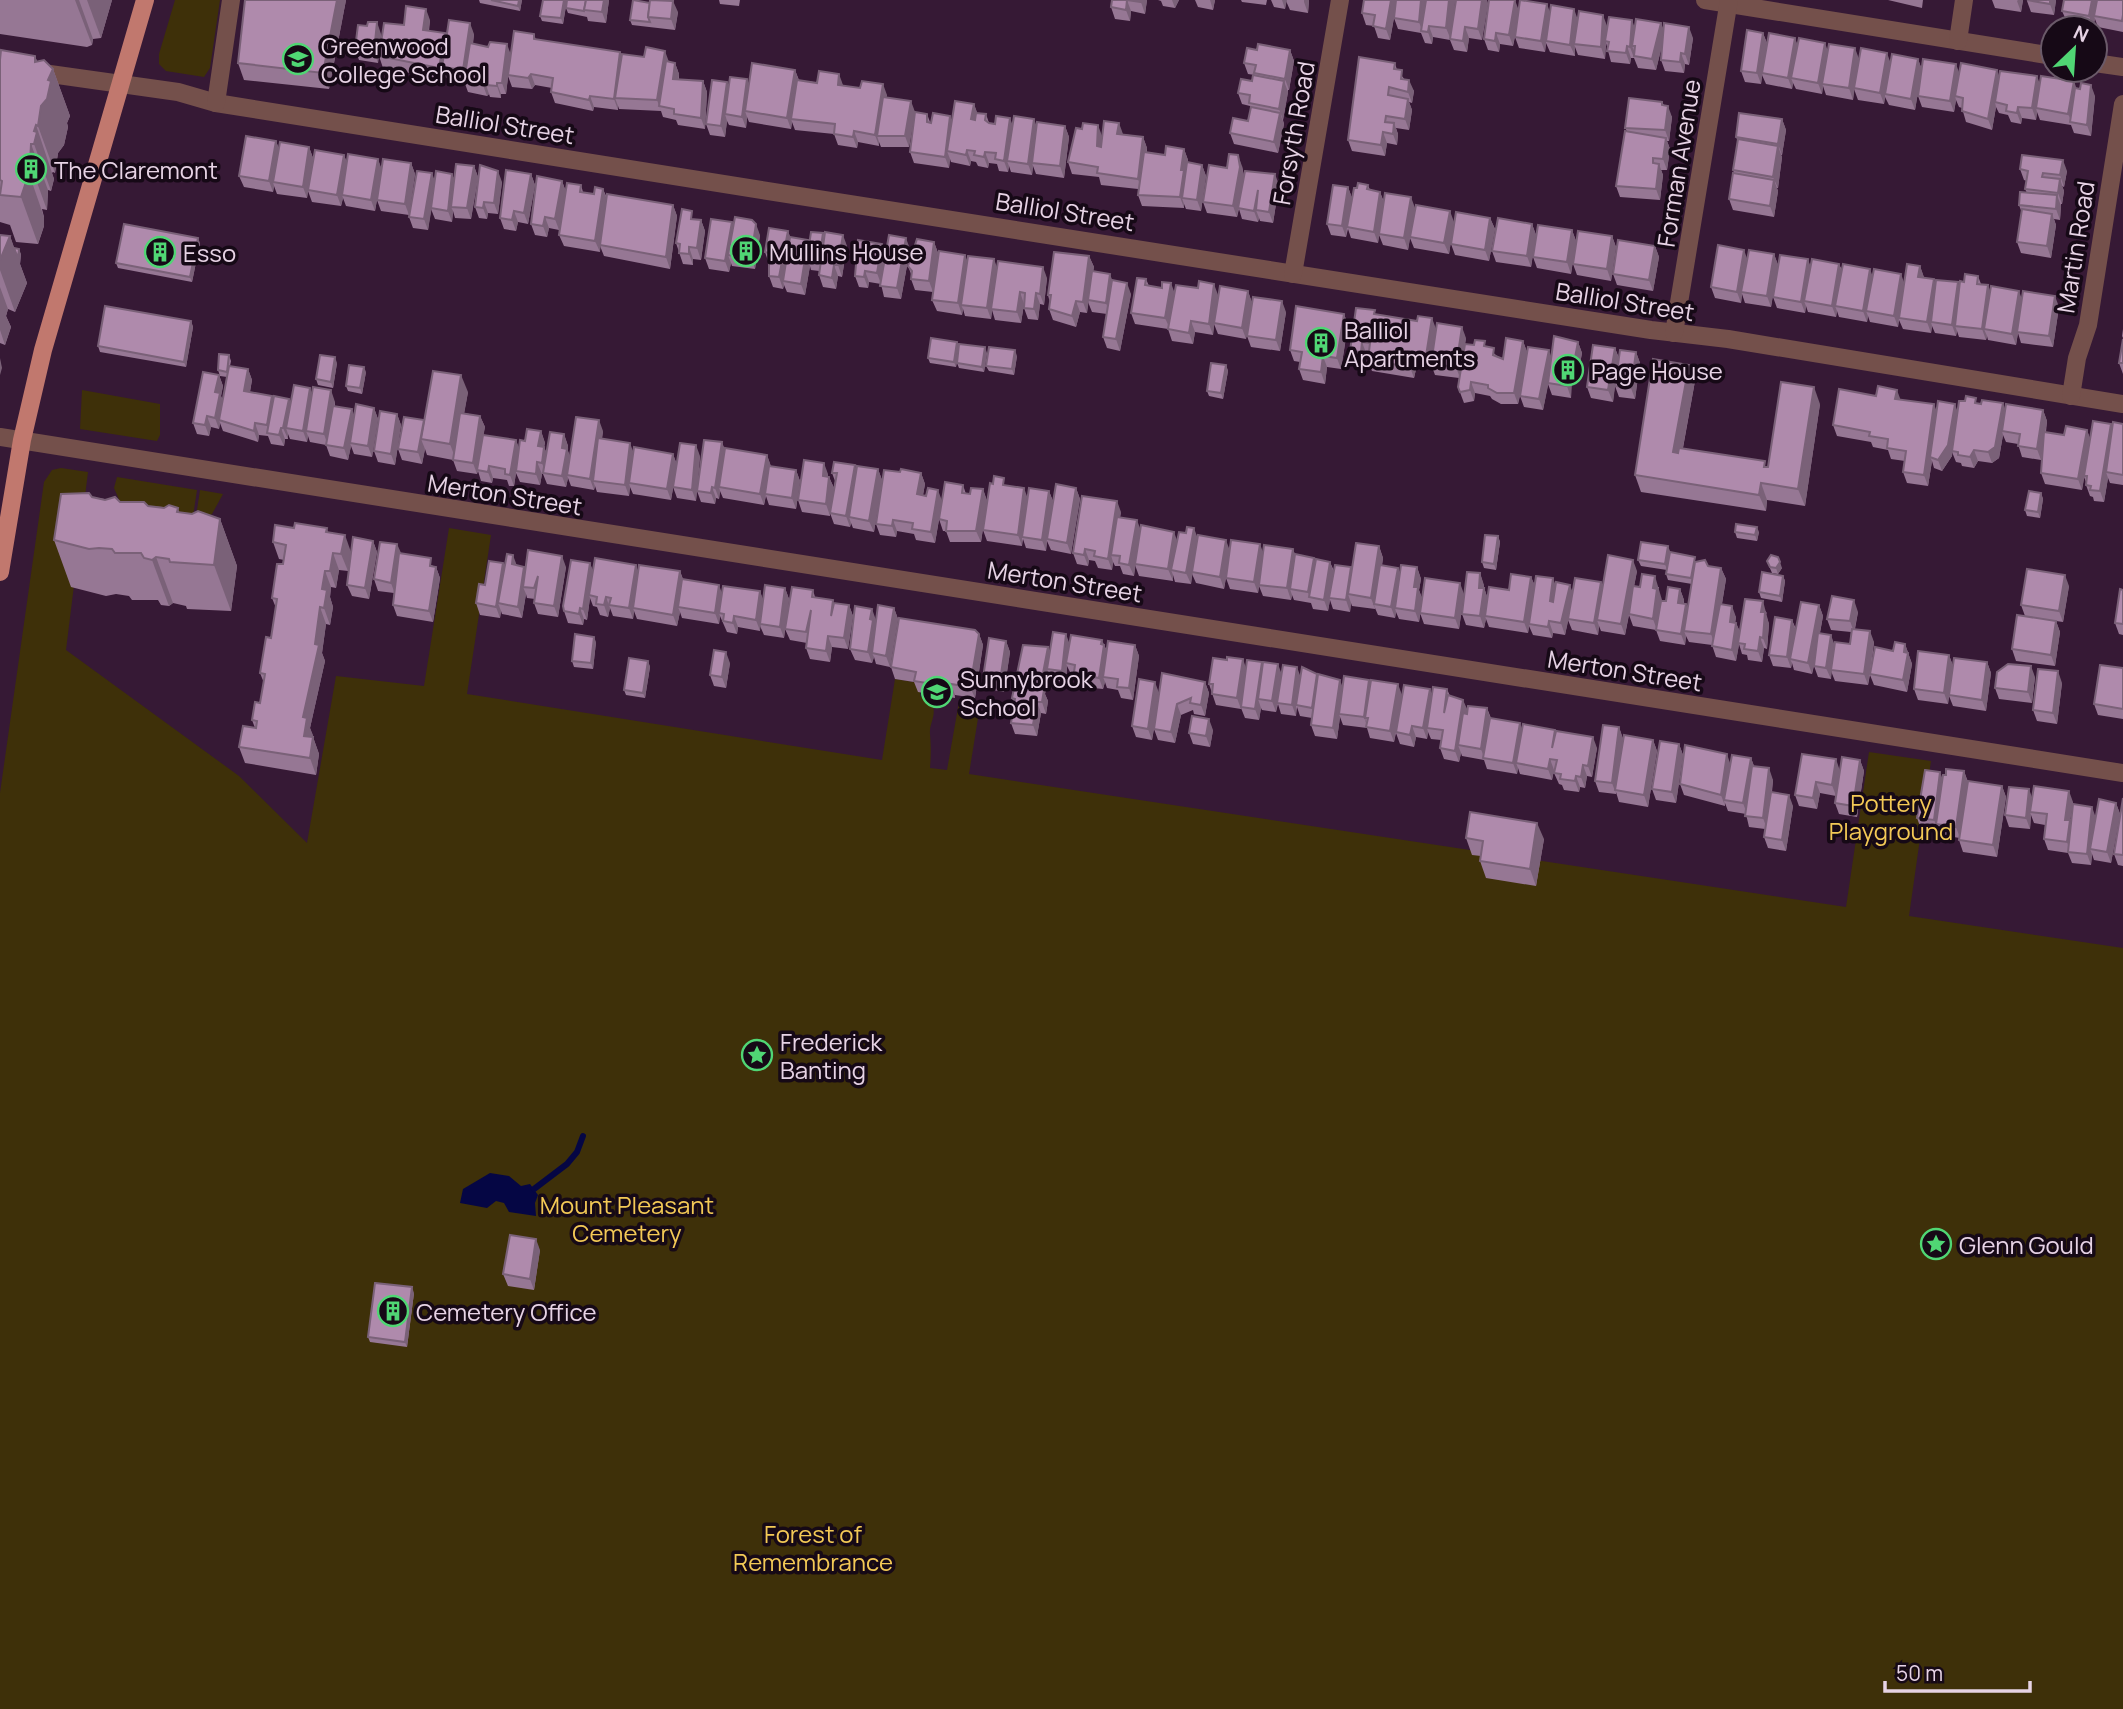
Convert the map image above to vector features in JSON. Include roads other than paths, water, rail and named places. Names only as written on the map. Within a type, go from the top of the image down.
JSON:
[{"type":"main road","points":[[0,572],[22,440],[63,275],[145,0]]},
{"type":"street","points":[[216,103],[231,0]]},
{"type":"street","name":"Forsyth Road","points":[[1293,274],[1340,0]]},
{"type":"street","points":[[1705,0],[2039,54]]},
{"type":"street","points":[[1958,41],[1964,0]]},
{"type":"street","name":"Forman Avenue","points":[[1674,333],[1729,2]]},
{"type":"street","name":"Balliol Street","points":[[0,67],[193,94],[216,103],[1293,274],[1728,339],[2123,404]]},
{"type":"street","name":"Martin Road","points":[[2071,396],[2077,358],[2088,325],[2123,104]]},
{"type":"street","name":"Merton Street","points":[[0,437],[2123,773]]},
{"type":"waterway","points":[[534,1189],[567,1164],[577,1152],[583,1136]]},
{"type":"place","name":"Greenwood College School","points":[[298,59]]},
{"type":"place","name":"The Claremont","points":[[31,169]]},
{"type":"place","name":"Mullins House","points":[[746,251]]},
{"type":"place","name":"Esso","points":[[160,252]]},
{"type":"place","name":"Balliol Apartments","points":[[1321,343]]},
{"type":"place","name":"Page House","points":[[1568,370]]},
{"type":"place","name":"Sunnybrook School","points":[[937,692]]},
{"type":"place","name":"Frederick Banting","points":[[757,1055]]},
{"type":"place","name":"Glenn Gould","points":[[1936,1244]]},
{"type":"place","name":"Cemetery Office","points":[[393,1311]]},
{"type":"park label","name":"Pottery Playground","points":[[1891,816]]},
{"type":"park label","name":"Mount Pleasant Cemetery","points":[[627,1218]]},
{"type":"park label","name":"Forest of Remembrance","points":[[813,1547]]}]
